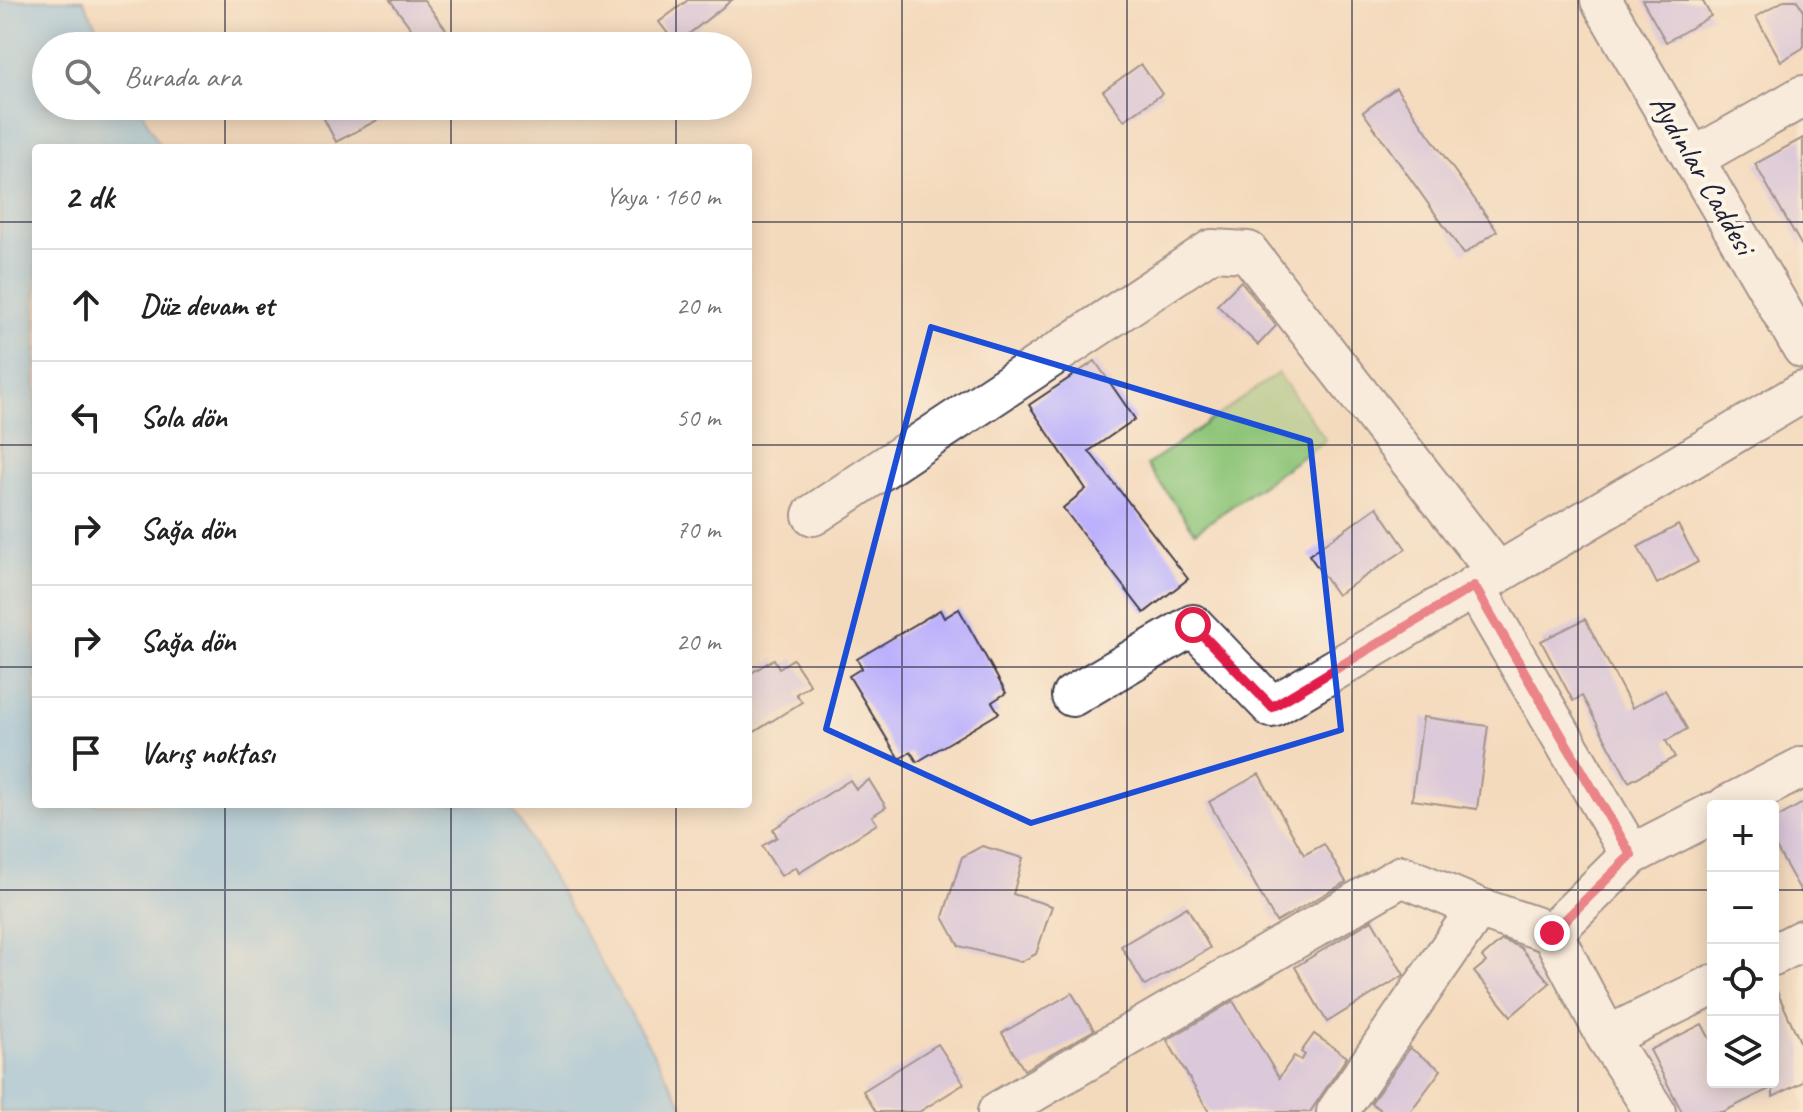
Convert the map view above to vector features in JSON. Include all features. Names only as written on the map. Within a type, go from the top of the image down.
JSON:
[{"type":"street","name":"Aydınlar Caddesi","points":[[1601,0],[1799,332]]},
{"type":"street","points":[[1694,158],[1803,96]]},
{"type":"street","points":[[813,515],[1212,250],[1248,252],[1486,579],[1631,855]]},
{"type":"street","points":[[1072,696],[1193,625],[1272,707],[1803,392]]},
{"type":"street","points":[[1739,800],[1803,767]]},
{"type":"street","points":[[1552,933],[1631,855],[1707,816]]},
{"type":"street","points":[[998,1112],[1402,876],[1478,908],[1552,933],[1607,1037],[1655,1112]]},
{"type":"street","points":[[1337,1112],[1478,908]]},
{"type":"street","points":[[1779,952],[1803,940]]},
{"type":"street","points":[[1607,1037],[1707,988]]},
{"type":"highlighted area","points":[[931,327],[1310,441],[1341,730],[1031,823],[826,729]]},
{"type":"green space","points":[[1278,373],[1326,440],[1195,532],[1147,465]]},
{"type":"water","points":[[0,0],[83,0],[100,32],[32,32],[32,120],[146,120],[159,144],[32,144],[32,808],[512,808],[687,1112],[0,1112]]},
{"type":"building","points":[[390,0],[424,0],[448,32],[414,32]]},
{"type":"building","points":[[688,0],[732,0],[691,32],[667,32],[659,22]]},
{"type":"building","points":[[1642,0],[1702,0],[1711,16],[1666,42]]},
{"type":"building","points":[[1785,0],[1797,0],[1803,10],[1803,48],[1781,61],[1756,17]]},
{"type":"building","points":[[1141,64],[1162,94],[1124,120],[1103,91]]},
{"type":"building","points":[[1396,88],[1497,231],[1464,254],[1363,112]]},
{"type":"building","points":[[325,120],[378,120],[336,142]]},
{"type":"building","points":[[1803,138],[1803,248],[1755,164]]},
{"type":"building","points":[[1241,281],[1276,326],[1258,345],[1217,305]]},
{"type":"building","points":[[1095,361],[1135,419],[1089,451],[1188,579],[1144,613],[1063,508],[1086,489],[1029,405]]},
{"type":"building","points":[[1377,507],[1406,549],[1337,595],[1309,555]]},
{"type":"building","points":[[1678,525],[1698,562],[1657,584],[1638,547]]},
{"type":"building","points":[[959,609],[1006,693],[992,702],[999,713],[917,762],[911,752],[899,759],[849,676],[862,668],[857,659],[940,610],[944,618]]},
{"type":"building","points":[[1585,619],[1632,708],[1665,690],[1687,729],[1666,741],[1675,757],[1629,782],[1582,696],[1573,701],[1541,641]]},
{"type":"building","points":[[774,659],[779,668],[793,659],[810,685],[796,694],[802,702],[752,733],[752,673]]},
{"type":"building","points":[[1423,717],[1488,726],[1477,809],[1412,800]]},
{"type":"building","points":[[1259,774],[1304,855],[1324,844],[1346,882],[1276,922],[1209,802]]},
{"type":"building","points":[[850,780],[856,789],[869,780],[886,807],[872,816],[877,824],[799,873],[796,867],[781,876],[762,846],[777,837],[773,829]]},
{"type":"building","points":[[1803,803],[1803,895],[1779,853],[1779,817]]},
{"type":"building","points":[[982,846],[1023,858],[1013,894],[1052,906],[1036,954],[1021,962],[959,946],[943,917],[962,857]]},
{"type":"building","points":[[1187,907],[1210,948],[1145,986],[1121,946]]},
{"type":"building","points":[[1372,920],[1404,975],[1327,1022],[1295,967]]},
{"type":"building","points":[[1502,940],[1520,947],[1550,983],[1511,1016],[1474,972],[1486,962],[1482,957]]},
{"type":"building","points":[[1072,993],[1094,1030],[1024,1070],[1002,1033]]},
{"type":"building","points":[[1779,996],[1803,1048],[1803,1082],[1773,1097],[1773,1088],[1779,1088]]},
{"type":"building","points":[[1233,1001],[1279,1078],[1294,1056],[1301,1060],[1305,1055],[1301,1052],[1314,1034],[1347,1057],[1310,1112],[1209,1112],[1167,1040]]},
{"type":"building","points":[[1702,1024],[1707,1034],[1707,1088],[1771,1088],[1723,1112],[1682,1112],[1650,1050]]},
{"type":"building","points":[[938,1044],[964,1084],[919,1112],[876,1112],[863,1091]]},
{"type":"building","points":[[1410,1048],[1441,1070],[1410,1112],[1384,1112],[1371,1103]]},
{"type":"route","points":[[1193,625],[1272,707],[1474,586],[1631,855],[1552,933]]}]
